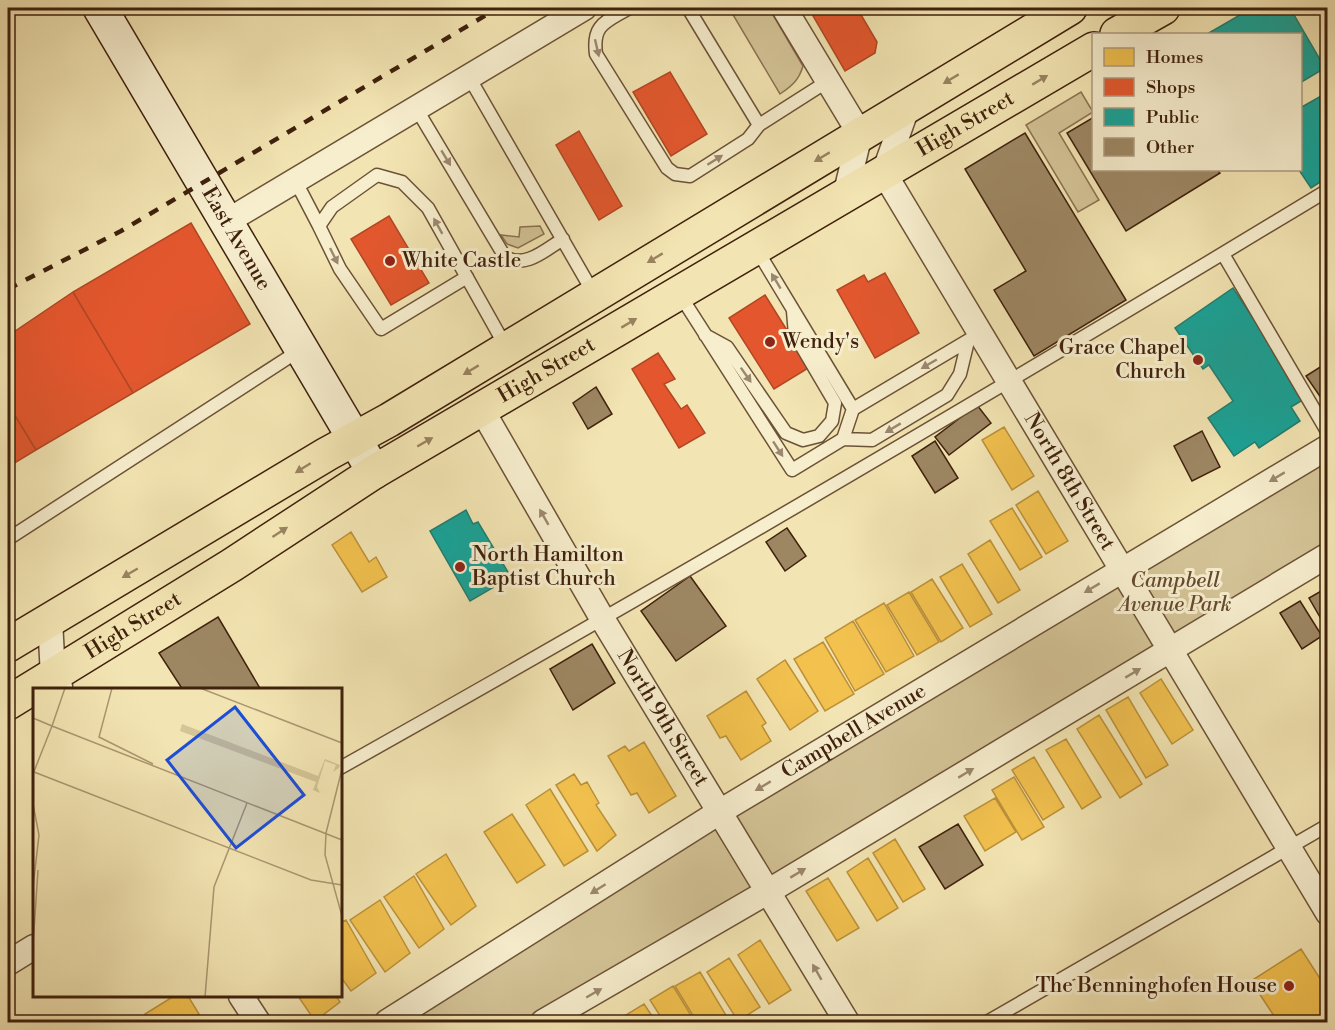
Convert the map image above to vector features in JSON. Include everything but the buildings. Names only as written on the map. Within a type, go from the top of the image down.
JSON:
[{"type":"highway","name":"High Street","points":[[8,645],[507,348],[1070,8]]},
{"type":"highway","points":[[1120,33],[1163,8]]},
{"type":"highway","name":"High Street","points":[[57,683],[374,472],[1092,50]]},
{"type":"highway","name":"High Street","points":[[8,703],[33,693]]},
{"type":"street","name":"East Avenue","points":[[100,8],[374,472]]},
{"type":"street","points":[[226,222],[584,8]]},
{"type":"street","points":[[784,8],[860,134],[845,196]]},
{"type":"street","points":[[884,173],[908,105]]},
{"type":"street","name":"North 8th Street","points":[[884,173],[974,338],[1009,383],[1124,569],[1170,651],[1328,913]]},
{"type":"street","name":"North 9th Street","points":[[482,410],[603,620],[721,811],[847,1023]]},
{"type":"street","name":"Campbell Avenue","points":[[387,1023],[721,811],[1328,447]]},
{"type":"street","points":[[543,1023],[769,891],[1328,555]]},
{"type":"street","points":[[50,620],[57,683]]},
{"type":"street","points":[[8,963],[33,947]]},
{"type":"street","points":[[243,997],[258,1023]]},
{"type":"lane","points":[[629,8],[599,27],[594,39],[596,54],[666,168],[675,174],[690,176],[748,139],[759,125],[828,81]]},
{"type":"lane","points":[[688,8],[759,125]]},
{"type":"lane","points":[[469,77],[595,295]]},
{"type":"lane","points":[[416,108],[505,257],[514,262],[524,262],[563,239]]},
{"type":"lane","points":[[319,226],[332,207],[377,175],[402,182],[428,208],[507,348]]},
{"type":"lane","points":[[295,180],[340,269],[381,329],[467,277]]},
{"type":"lane","points":[[342,767],[603,620],[1009,383],[1328,190]]},
{"type":"lane","points":[[756,248],[853,408]]},
{"type":"lane","points":[[1223,254],[1328,433]]},
{"type":"lane","points":[[679,294],[792,470],[843,439],[872,440],[948,395],[960,374],[974,338]]},
{"type":"lane","points":[[705,335],[727,347],[786,433],[802,440],[819,436],[832,421],[835,403],[795,335],[792,308]]},
{"type":"lane","points":[[843,439],[853,408],[974,338]]},
{"type":"lane","points":[[8,539],[300,350]]},
{"type":"lane","points":[[987,1023],[1328,825]]},
{"type":"green space","points":[[729,8],[769,8],[803,66],[795,82],[780,94]]},
{"type":"green space","points":[[1081,92],[1092,113],[1059,133],[1099,200],[1078,212],[1026,125]]},
{"type":"green space","points":[[540,226],[544,234],[518,248],[507,244],[501,235],[519,237],[520,227]]},
{"type":"green space","name":"Campbell Avenue Park","points":[[1327,447],[1327,555],[543,1022],[387,1022]]},
{"type":"railway","points":[[8,289],[121,231],[498,8]]},
{"type":"place","name":"White Castle","points":[[390,261]]},
{"type":"place","name":"Wendy's","points":[[770,342]]},
{"type":"place","name":"Grace Chapel Church","points":[[1198,360]]},
{"type":"place","name":"North Hamilton Baptist Church","points":[[460,567]]},
{"type":"place","name":"The Benninghofen House","points":[[1289,986]]}]
